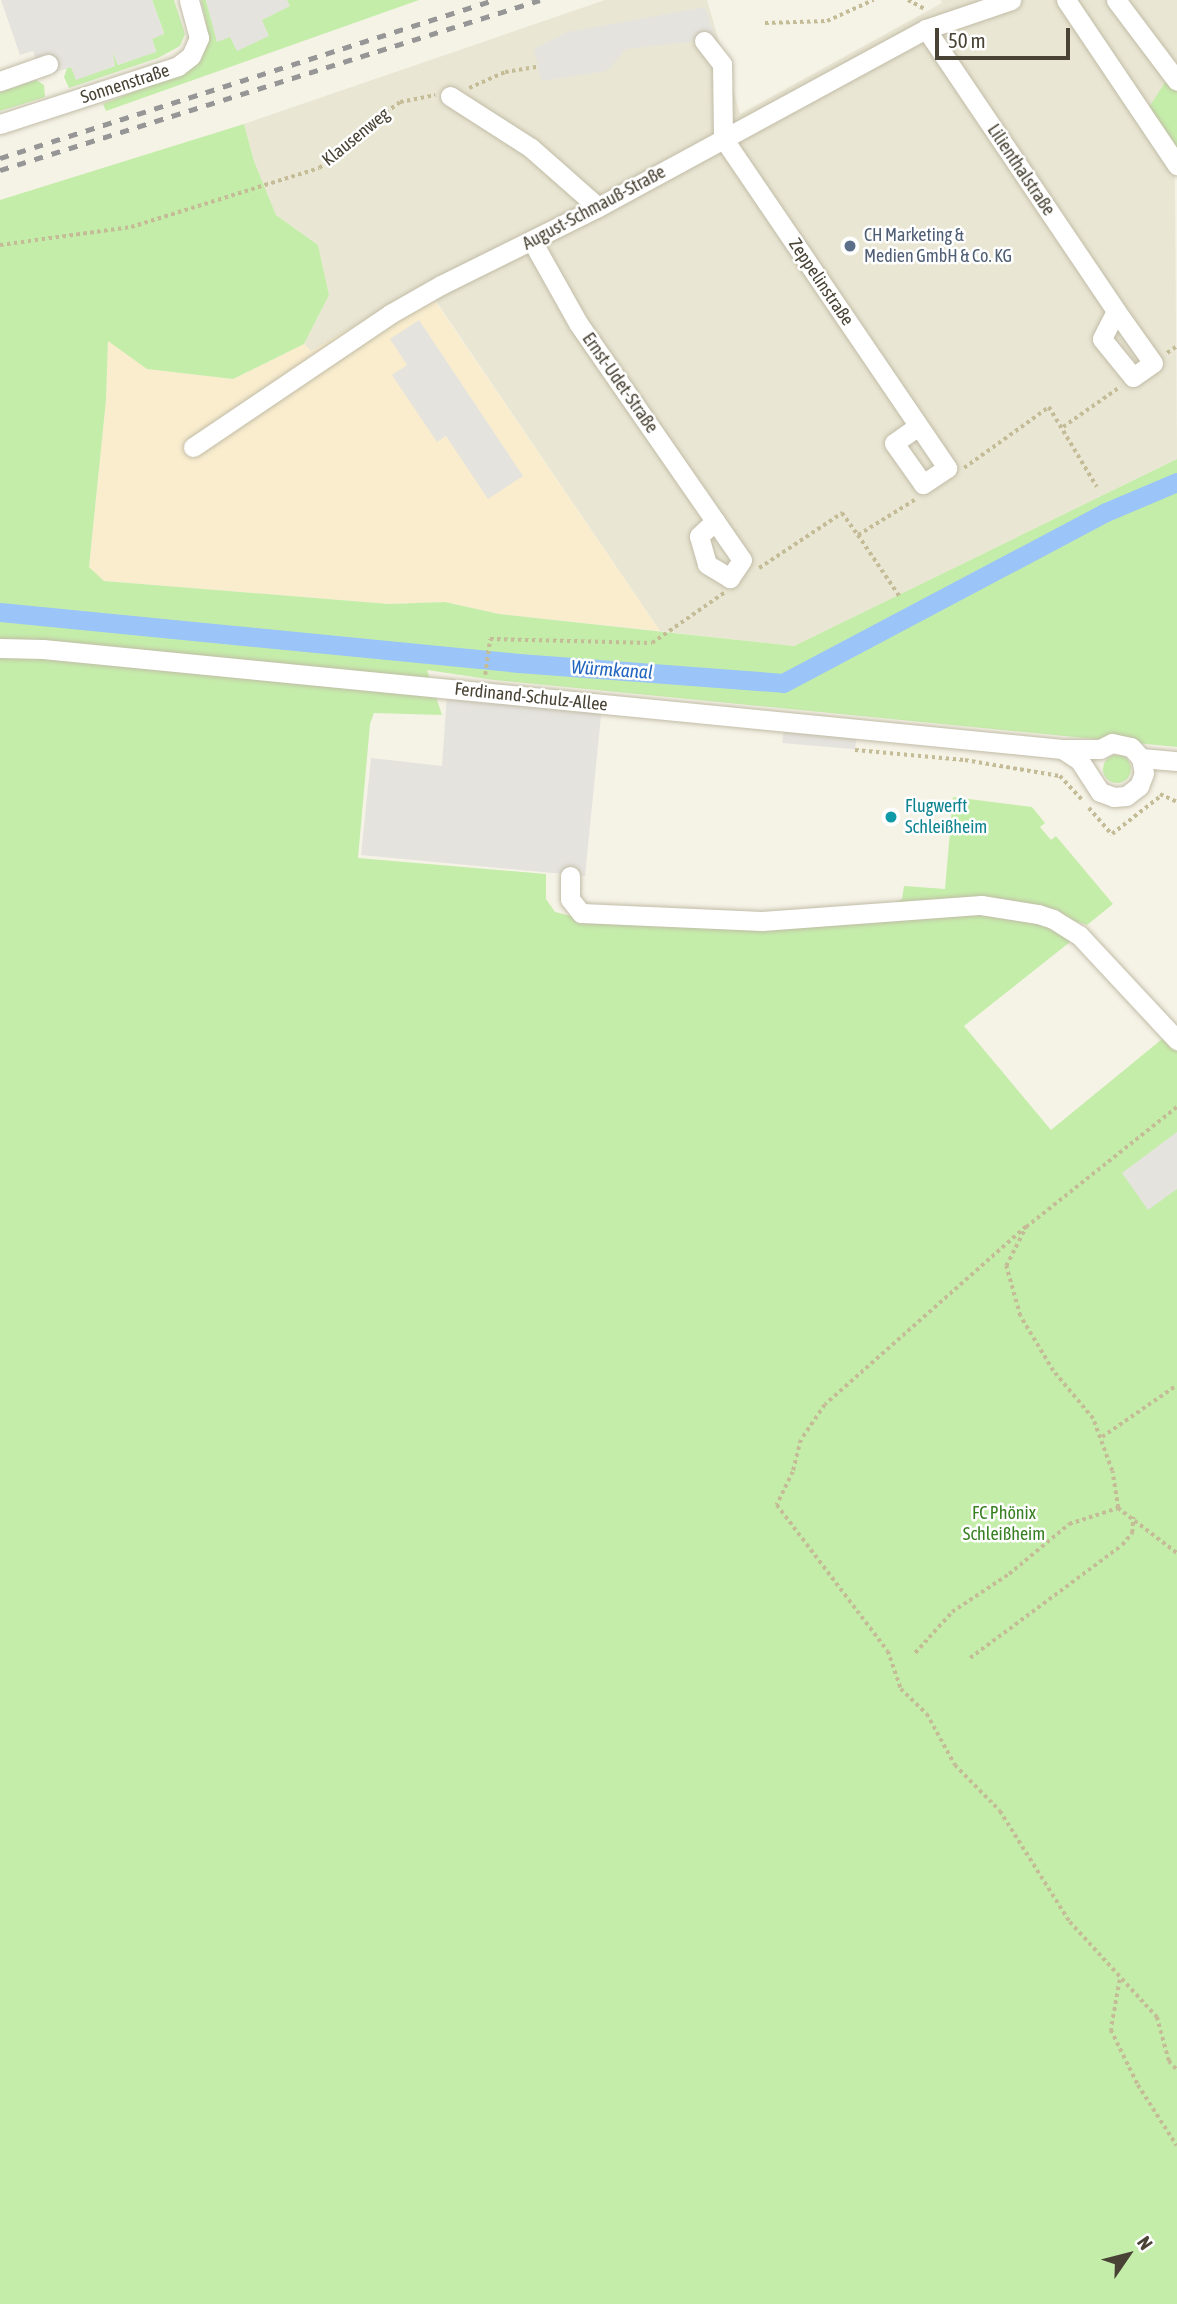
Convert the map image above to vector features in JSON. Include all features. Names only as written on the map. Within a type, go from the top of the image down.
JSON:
[{"type":"street","name":"Sonnenstraße","points":[[0,124],[178,66],[191,56],[199,38],[189,0]]},
{"type":"street","name":"August-Schmauß-Straße","points":[[193,447],[390,314],[441,285],[532,241],[926,29],[1011,0]]},
{"type":"street","points":[[1066,0],[1177,165]]},
{"type":"street","points":[[1116,0],[1177,81]]},
{"type":"street","name":"Lilienthalstraße","points":[[926,29],[1153,363],[1133,377]]},
{"type":"street","points":[[704,41],[722,64],[723,138]]},
{"type":"street","points":[[0,81],[48,64]]},
{"type":"street","points":[[450,96],[531,148],[598,206]]},
{"type":"street","name":"Zeppelinstraße","points":[[723,138],[918,426]]},
{"type":"street","name":"Ernst-Udet-Straße","points":[[532,241],[578,323],[715,521]]},
{"type":"street","points":[[1116,311],[1102,339],[1133,377]]},
{"type":"street","name":"Ferdinand-Schulz-Allee","points":[[0,648],[43,649],[1062,749],[1100,749],[1112,743],[1131,747],[1141,758]]},
{"type":"street","points":[[1062,749],[1079,760],[1100,792],[1114,797],[1126,796],[1139,786],[1144,773],[1141,758],[1177,761]]},
{"type":"street","points":[[570,876],[570,899],[581,912],[762,921],[981,905],[1038,914],[1053,919],[1079,935],[1177,1040]]},
{"type":"path","points":[[765,23],[827,20],[873,0]]},
{"type":"path","points":[[450,96],[505,72],[538,67]]},
{"type":"path","name":"Klausenweg","points":[[0,244],[131,227],[319,168],[342,152],[362,129],[400,102],[428,94],[450,96]]},
{"type":"path","points":[[1063,427],[1133,377]]},
{"type":"path","points":[[964,468],[1049,407],[1097,487]]},
{"type":"path","points":[[859,535],[918,498]]},
{"type":"path","points":[[753,572],[842,513],[900,597]]},
{"type":"path","points":[[482,692],[490,639],[652,643],[733,587]]},
{"type":"path","points":[[855,750],[965,760],[1060,776],[1112,834],[1162,795]]},
{"type":"path","points":[[1139,786],[1177,802]]},
{"type":"path","points":[[1177,1107],[1026,1227],[825,1405],[801,1440],[793,1472],[777,1505],[888,1651],[901,1689],[927,1714],[954,1765],[1000,1811],[1070,1922],[1120,1980],[1157,2017],[1168,2061],[1177,2070]]},
{"type":"path","points":[[1026,1227],[1006,1266],[1020,1316],[1053,1371],[1093,1419],[1102,1437],[1112,1471],[1118,1508]]},
{"type":"path","points":[[1102,1437],[1177,1385]]},
{"type":"path","points":[[915,1653],[952,1612],[1009,1574],[1069,1524],[1118,1508],[1177,1553]]},
{"type":"path","points":[[970,1658],[1122,1545],[1132,1533],[1133,1517]]},
{"type":"path","points":[[1120,1980],[1111,2030],[1138,2085],[1177,2146]]},
{"type":"shaded area","points":[[1,0],[152,0],[164,34],[152,39],[156,52],[118,65],[113,52],[115,66],[76,80],[71,67],[42,77],[33,51],[20,55]]},
{"type":"shaded area","points":[[206,0],[287,0],[290,6],[262,20],[269,36],[237,51],[230,37],[217,42]]},
{"type":"shaded area","points":[[605,0],[707,0],[740,114],[942,3],[941,0],[1177,0],[1177,64],[1174,65],[1177,459],[794,646],[660,631],[425,285],[311,351],[304,344],[329,295],[318,245],[276,215],[254,161],[244,124]]},
{"type":"shaded area","points":[[705,7],[716,39],[626,49],[607,71],[541,81],[534,49],[567,32]]},
{"type":"shaded area","points":[[424,285],[660,631],[499,614],[445,602],[389,604],[104,581],[89,567],[106,400],[108,340],[147,369],[233,379],[304,344],[311,351]]},
{"type":"shaded area","points":[[419,320],[523,476],[488,499],[446,436],[437,442],[392,375],[407,365],[390,339]]},
{"type":"shaded area","points":[[447,694],[602,706],[585,876],[361,855],[371,758],[442,766]]},
{"type":"shaded area","points":[[784,725],[857,731],[855,749],[782,743]]},
{"type":"shaded area","points":[[1177,1132],[1177,1189],[1148,1210],[1122,1173]]},
{"type":"green space","points":[[152,0],[174,0],[185,34],[180,46],[158,58],[69,88],[64,77],[67,68],[72,67],[76,79],[115,66],[111,53],[113,52],[118,65],[156,51],[152,39],[164,33]]},
{"type":"green space","points":[[201,0],[206,0],[217,41],[289,6],[287,0],[419,0],[106,111],[103,104],[174,76],[201,56],[208,33]]},
{"type":"green space","points":[[1177,64],[1177,161],[1144,115]]},
{"type":"green space","points":[[36,80],[44,85],[45,97],[0,111],[0,92]]},
{"type":"green space","name":"FC Phönix Schleißheim","points":[[244,124],[254,161],[276,215],[318,245],[329,295],[304,344],[233,379],[147,369],[108,341],[106,400],[89,567],[104,581],[389,604],[445,602],[499,614],[794,646],[1177,459],[1177,747],[494,680],[427,670],[442,715],[374,713],[370,724],[358,858],[546,874],[546,899],[555,912],[592,921],[1021,914],[1071,937],[1070,942],[964,1026],[1051,1130],[1167,1035],[1177,1046],[1177,2304],[0,2304],[0,200]]},
{"type":"green space","points":[[1117,755],[1127,759],[1131,769],[1127,779],[1117,783],[1107,779],[1103,769],[1107,759]]},
{"type":"green space","points":[[953,797],[1032,807],[1045,823],[1040,827],[1051,840],[1056,836],[1113,904],[1087,925],[1042,910],[895,903],[902,899],[904,886],[945,889]]},
{"type":"waterway","name":"Würmkanal","points":[[0,612],[519,663],[783,683],[1106,512],[1177,482]]},
{"type":"railway","points":[[0,158],[494,0]]},
{"type":"railway","points":[[0,170],[540,0]]},
{"type":"place","name":"CH Marketing & Medien GmbH & Co. KG","points":[[850,246]]},
{"type":"place","name":"Flugwerft Schleißheim","points":[[891,817]]}]
